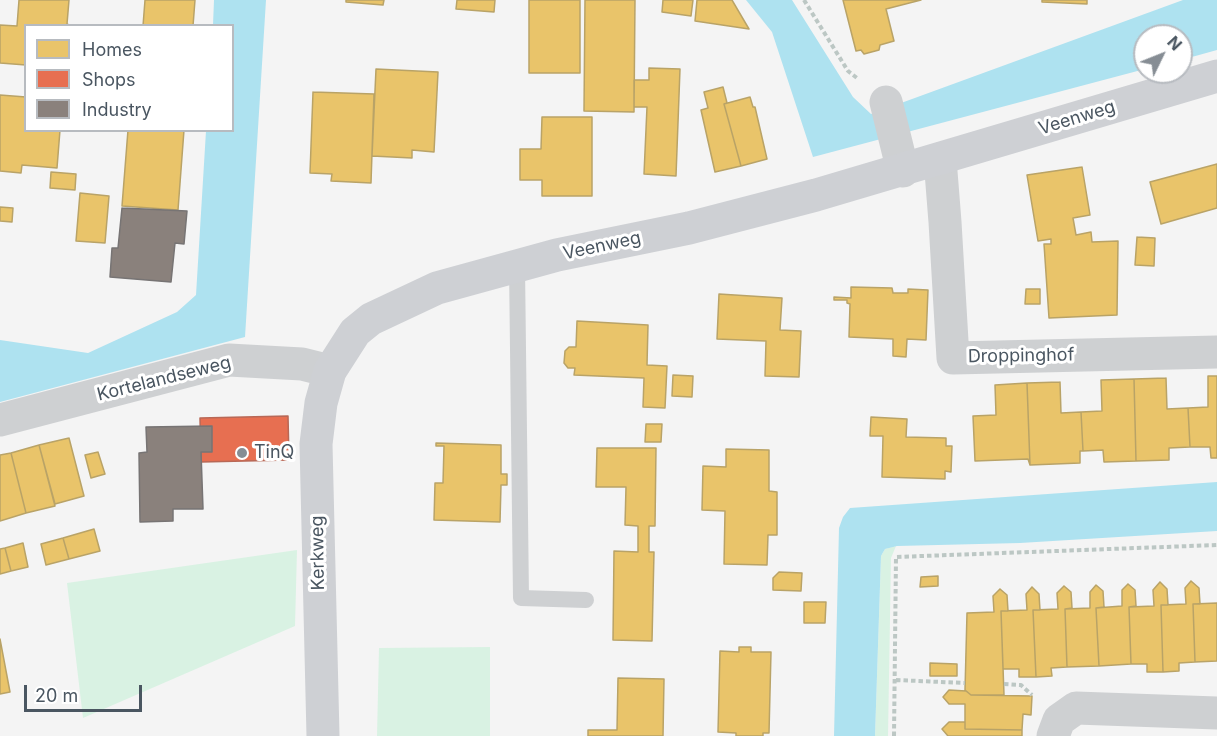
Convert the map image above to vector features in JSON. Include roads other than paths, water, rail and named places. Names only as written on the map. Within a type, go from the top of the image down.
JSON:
[{"type":"street","name":"Veenweg","points":[[330,371],[355,332],[371,319],[437,288],[557,255],[700,225],[899,157],[940,159],[1217,76]]},
{"type":"street","points":[[886,102],[899,157]]},
{"type":"street","name":"Droppinghof","points":[[940,159],[953,358],[1217,352]]},
{"type":"street","name":"Kortelandseweg","points":[[0,420],[229,360],[292,363],[330,371]]},
{"type":"street","name":"Kerkweg","points":[[323,736],[316,444],[321,404],[330,371]]},
{"type":"street","points":[[1053,736],[1059,720],[1076,708],[1217,713]]},
{"type":"lane","points":[[518,266],[521,598],[586,600]]},
{"type":"water","points":[[214,0],[266,0],[245,337],[0,402],[0,340],[88,353],[177,312],[196,295],[206,132],[234,132],[234,24],[213,24]]},
{"type":"water","points":[[746,0],[792,0],[853,97],[871,114],[1183,0],[1217,0],[1217,50],[1193,57],[1193,24],[1133,24],[1133,72],[813,157],[772,32]]},
{"type":"water","points":[[1217,482],[1217,531],[1020,543],[897,546],[885,549],[881,556],[875,736],[834,736],[839,528],[850,508]]},
{"type":"place","name":"TinQ","points":[[242,453]]}]
